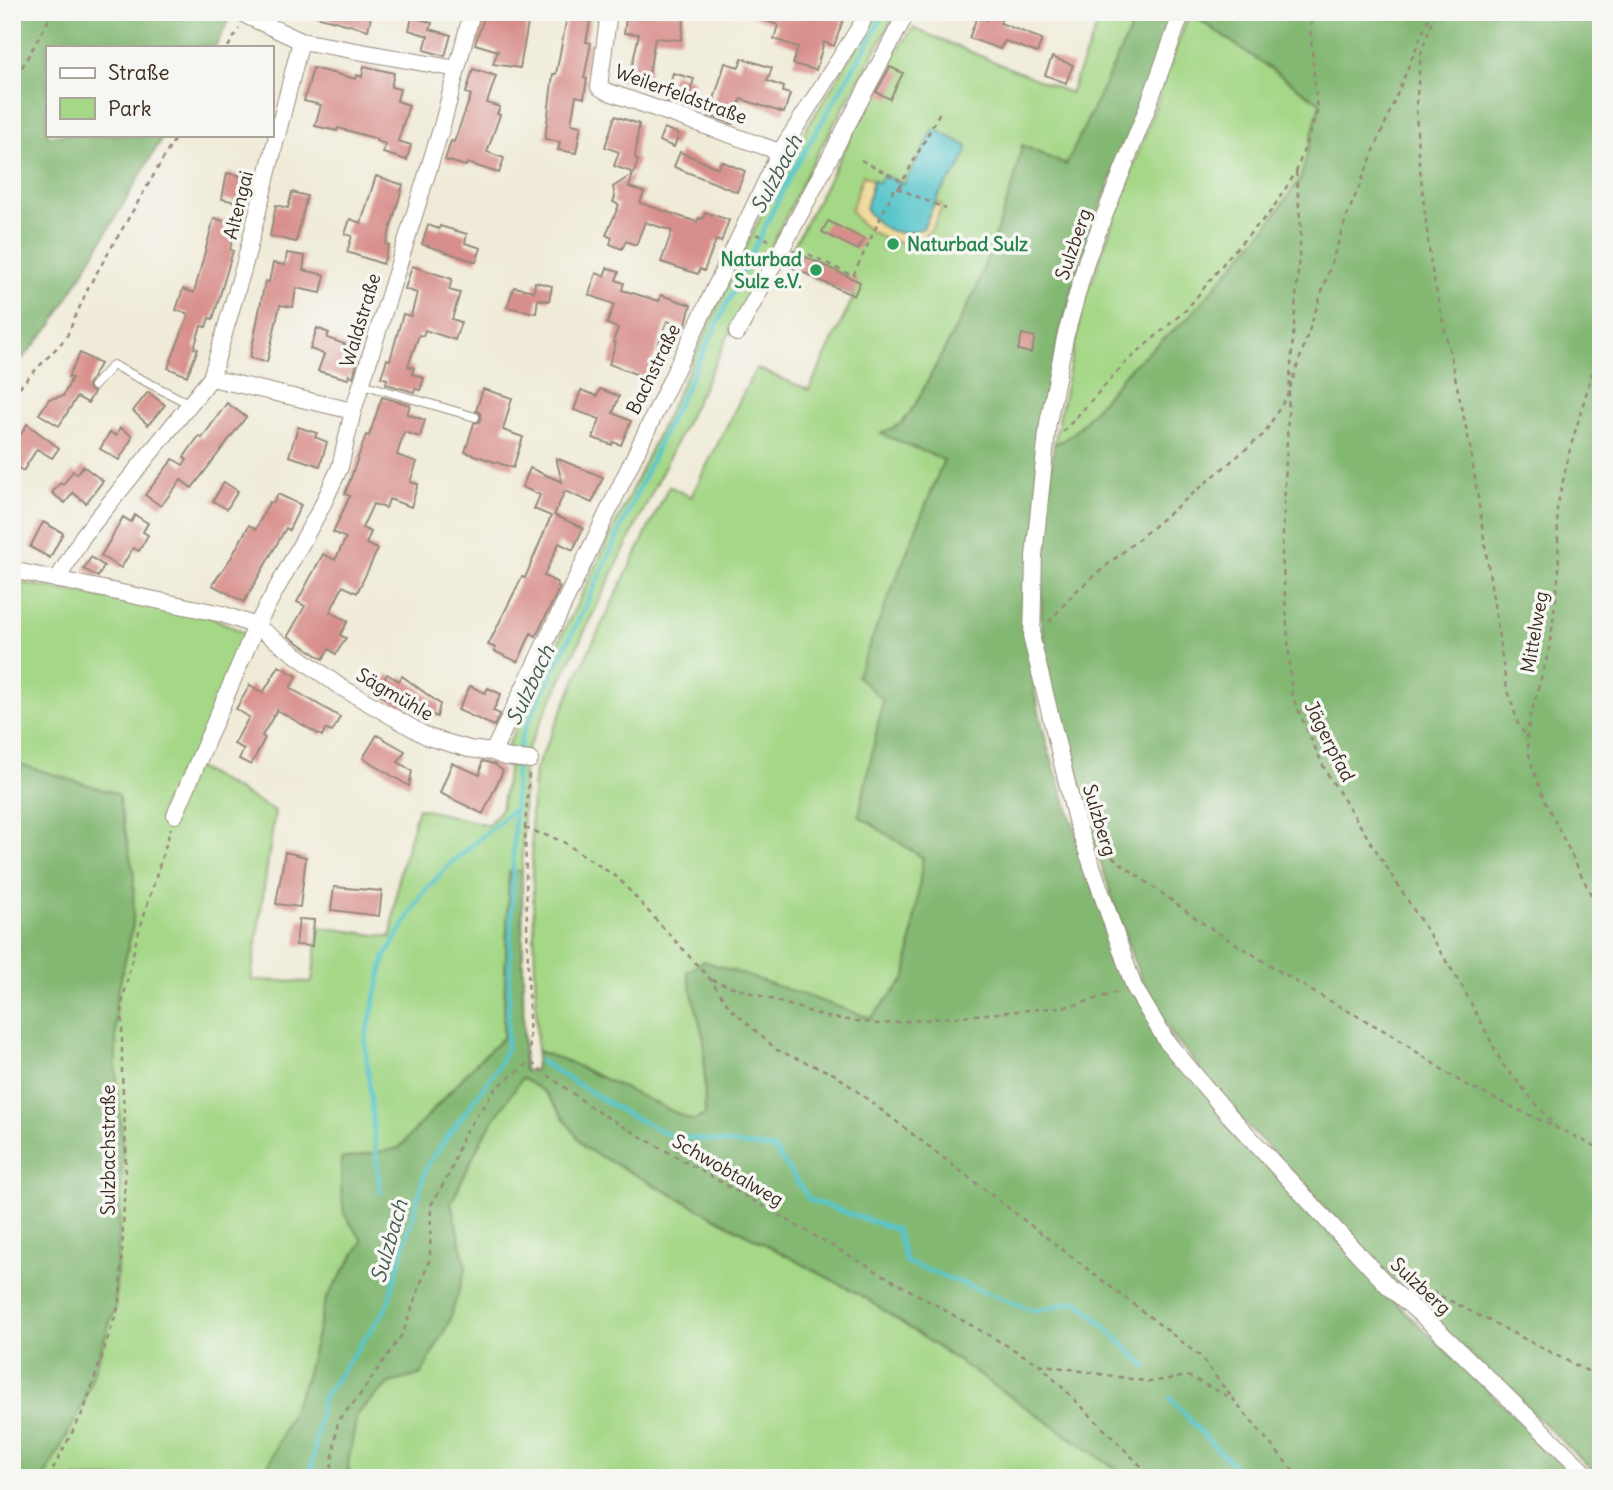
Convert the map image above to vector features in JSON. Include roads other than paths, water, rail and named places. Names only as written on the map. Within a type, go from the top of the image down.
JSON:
[{"type":"street","name":"Waldstraße","points":[[175,815],[256,626],[341,467],[353,411],[472,12]]},
{"type":"street","name":"Weilerfeldstraße","points":[[609,12],[599,87],[606,92],[780,152]]},
{"type":"street","name":"Bachstraße","points":[[513,757],[780,152],[861,25],[866,12]]},
{"type":"street","points":[[737,333],[907,12]]},
{"type":"street","name":"Sulzberg","points":[[1182,12],[1087,260],[1065,338],[1046,440],[1034,556],[1032,640],[1080,832],[1134,987],[1167,1042],[1229,1115],[1388,1286],[1436,1328],[1591,1478]]},
{"type":"street","points":[[247,14],[301,41],[457,69]]},
{"type":"street","name":"Altengai","points":[[57,580],[83,536],[192,405],[211,378],[244,266],[301,41]]},
{"type":"street","points":[[211,378],[353,411]]},
{"type":"street","points":[[12,570],[222,614],[256,626]]},
{"type":"street","name":"Sägmühle","points":[[256,626],[339,686],[428,737],[469,750],[513,757]]},
{"type":"lane","points":[[94,386],[113,365],[192,405]]},
{"type":"lane","points":[[362,384],[475,417]]},
{"type":"water","points":[[934,129],[967,146],[963,160],[937,197],[923,228],[898,232],[884,228],[866,210],[873,180],[879,183],[883,175],[904,184]]},
{"type":"waterway","name":"Sulzbach","points":[[310,1478],[322,1399],[387,1307],[427,1165],[496,1070],[507,1048],[516,767],[522,735],[596,584],[666,428],[790,176],[884,12]]},
{"type":"waterway","points":[[380,1192],[365,1041],[385,957],[422,894],[449,865],[514,809]]},
{"type":"waterway","points":[[540,1061],[625,1113],[669,1135],[774,1149],[810,1200],[897,1230],[906,1262],[1035,1311],[1078,1301],[1147,1367]]},
{"type":"waterway","points":[[1170,1398],[1248,1478]]},
{"type":"place","name":"Naturbad Sulz","points":[[893,244]]},
{"type":"place","name":"Naturbad Sulz e.V.","points":[[816,270]]}]
